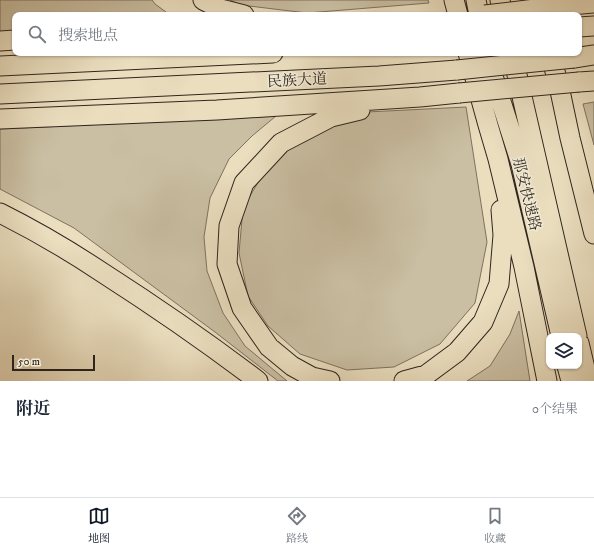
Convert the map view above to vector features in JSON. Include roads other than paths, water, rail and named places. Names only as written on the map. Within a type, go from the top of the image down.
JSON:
[{"type":"highway","points":[[203,0],[221,9],[232,12]]},
{"type":"highway","points":[[454,0],[457,12]]},
{"type":"highway","points":[[476,0],[478,12]]},
{"type":"highway","points":[[500,0],[502,12]]},
{"type":"highway","points":[[536,0],[539,12]]},
{"type":"highway","points":[[511,12],[589,3]]},
{"type":"highway","points":[[582,27],[594,26]]},
{"type":"highway","points":[[0,41],[12,40]]},
{"type":"highway","name":"民族大道","points":[[0,94],[379,76],[457,70],[594,55]]},
{"type":"highway","name":"民族大道","points":[[0,66],[210,56]]},
{"type":"highway","points":[[469,56],[498,159],[524,267],[547,381]]},
{"type":"highway","name":"那安快速路","points":[[488,56],[521,164],[560,333]]},
{"type":"highway","name":"那安快速路","points":[[513,56],[577,333]]},
{"type":"highway","points":[[551,56],[594,234]]},
{"type":"highway","points":[[0,119],[225,109],[420,97],[587,81]]},
{"type":"highway","points":[[330,381],[312,377],[292,366],[269,347],[242,308],[228,264],[229,226],[244,183],[281,143],[331,117],[420,97]]},
{"type":"highway","points":[[570,138],[594,205]]},
{"type":"highway","points":[[404,381],[426,374],[457,352],[483,322],[498,284],[503,235],[498,159]]},
{"type":"highway","points":[[0,213],[77,256],[139,296],[197,335],[258,381]]},
{"type":"highway","points":[[582,356],[588,381]]},
{"type":"highway","points":[[568,369],[570,381]]}]
